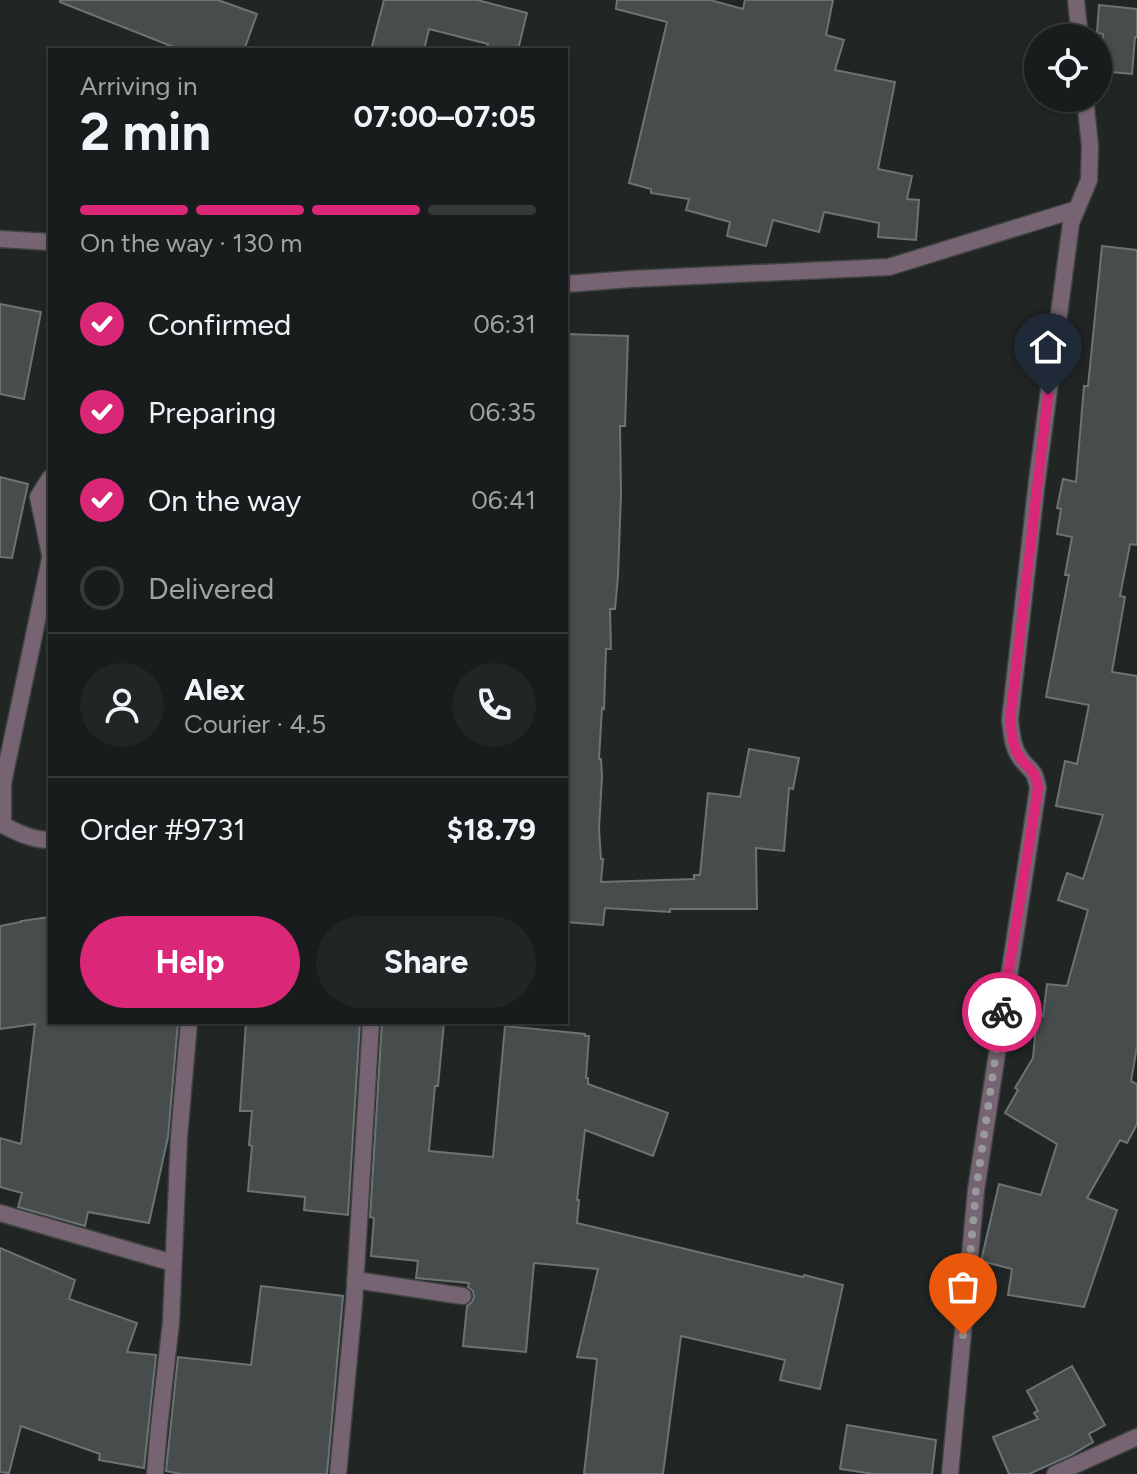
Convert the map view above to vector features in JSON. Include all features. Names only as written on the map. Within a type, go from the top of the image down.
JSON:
[{"type":"street","points":[[1076,0],[1079,24]]},
{"type":"street","points":[[950,1474],[976,1190],[1038,788],[1035,772],[1022,760],[1013,744],[1010,720],[1071,223],[1089,180],[1086,112]]},
{"type":"street","points":[[568,284],[889,267],[1077,209]]},
{"type":"street","points":[[0,239],[48,242]]},
{"type":"street","points":[[48,481],[38,497],[48,546]]},
{"type":"street","points":[[48,566],[3,783],[2,804],[3,825],[22,835],[48,840]]},
{"type":"street","points":[[155,1474],[171,1322],[179,1137],[189,1024]]},
{"type":"street","points":[[338,1474],[355,1280],[371,1024]]},
{"type":"street","points":[[0,1213],[173,1263]]},
{"type":"street","points":[[355,1280],[463,1296]]},
{"type":"street","points":[[1055,1474],[1137,1437]]},
{"type":"building","points":[[218,0],[257,14],[245,48],[176,48],[60,2]]},
{"type":"building","points":[[384,0],[477,0],[527,13],[518,48],[487,48],[488,44],[429,29],[424,48],[372,48]]},
{"type":"building","points":[[617,0],[710,0],[743,9],[745,0],[833,0],[826,35],[844,40],[835,70],[895,82],[878,169],[912,176],[907,199],[919,200],[916,240],[878,237],[879,223],[824,212],[819,232],[773,220],[766,246],[727,236],[730,222],[686,210],[689,199],[651,193],[651,189],[629,183],[667,22],[616,9]]},
{"type":"building","points":[[1099,5],[1137,9],[1132,74],[1112,72],[1112,24],[1098,24]]},
{"type":"building","points":[[1102,246],[1137,250],[1137,545],[1130,544],[1120,596],[1125,597],[1112,672],[1137,676],[1137,1047],[1131,1081],[1137,1084],[1137,1124],[1127,1143],[1120,1140],[1087,1198],[1117,1210],[1084,1307],[1008,1295],[1012,1269],[981,1261],[999,1184],[1041,1195],[1057,1144],[1005,1113],[1018,1090],[1015,1088],[1033,1058],[1037,1015],[1043,1016],[1047,984],[1067,986],[1088,910],[1058,900],[1067,873],[1083,879],[1103,815],[1056,806],[1065,761],[1077,764],[1089,705],[1046,697],[1069,575],[1065,575],[1072,537],[1057,534],[1061,509],[1057,508],[1063,479],[1076,482],[1084,386],[1088,386]]},
{"type":"building","points":[[0,304],[41,312],[24,399],[0,394]]},
{"type":"building","points":[[568,334],[628,336],[625,426],[620,426],[618,576],[615,609],[610,609],[611,649],[606,649],[599,759],[602,776],[599,829],[603,859],[601,882],[694,879],[694,875],[700,875],[708,793],[740,797],[749,749],[799,758],[793,789],[789,788],[784,851],[756,848],[757,909],[670,909],[670,912],[605,908],[603,925],[568,922]]},
{"type":"building","points":[[0,477],[28,484],[12,558],[0,557]]},
{"type":"building","points":[[48,917],[48,1024],[178,1024],[168,1137],[149,1223],[88,1212],[85,1226],[18,1207],[22,1193],[0,1187],[0,1138],[21,1144],[35,1024],[0,1029],[0,926]]},
{"type":"building","points":[[246,1024],[360,1024],[348,1215],[304,1210],[305,1197],[248,1191],[252,1111],[240,1111]]},
{"type":"building","points":[[382,1024],[444,1024],[429,1151],[493,1157],[505,1026],[585,1034],[589,1036],[588,1084],[668,1113],[653,1156],[585,1130],[577,1223],[843,1285],[820,1389],[780,1380],[785,1360],[681,1336],[663,1474],[584,1474],[597,1359],[577,1357],[598,1269],[534,1263],[526,1352],[463,1346],[467,1306],[474,1297],[469,1283],[416,1278],[418,1261],[371,1256],[374,1218],[370,1217]]},
{"type":"building","points":[[0,1248],[75,1280],[69,1299],[137,1323],[127,1352],[156,1355],[144,1468],[99,1460],[100,1454],[21,1426],[9,1473],[0,1472]]},
{"type":"building","points":[[261,1286],[343,1296],[327,1474],[181,1474],[166,1471],[178,1357],[251,1365]]},
{"type":"building","points":[[1072,1366],[1105,1425],[1089,1434],[1093,1442],[1071,1455],[1029,1474],[1009,1474],[993,1437],[1038,1419],[1034,1413],[1038,1411],[1027,1391]]},
{"type":"building","points":[[847,1425],[936,1440],[932,1474],[874,1474],[840,1469]]},
{"type":"way so far","points":[[963,1335],[976,1190],[1002,1012]]},
{"type":"route","points":[[1002,1012],[1038,788],[1035,772],[1022,760],[1013,744],[1010,720],[1048,395]]}]
